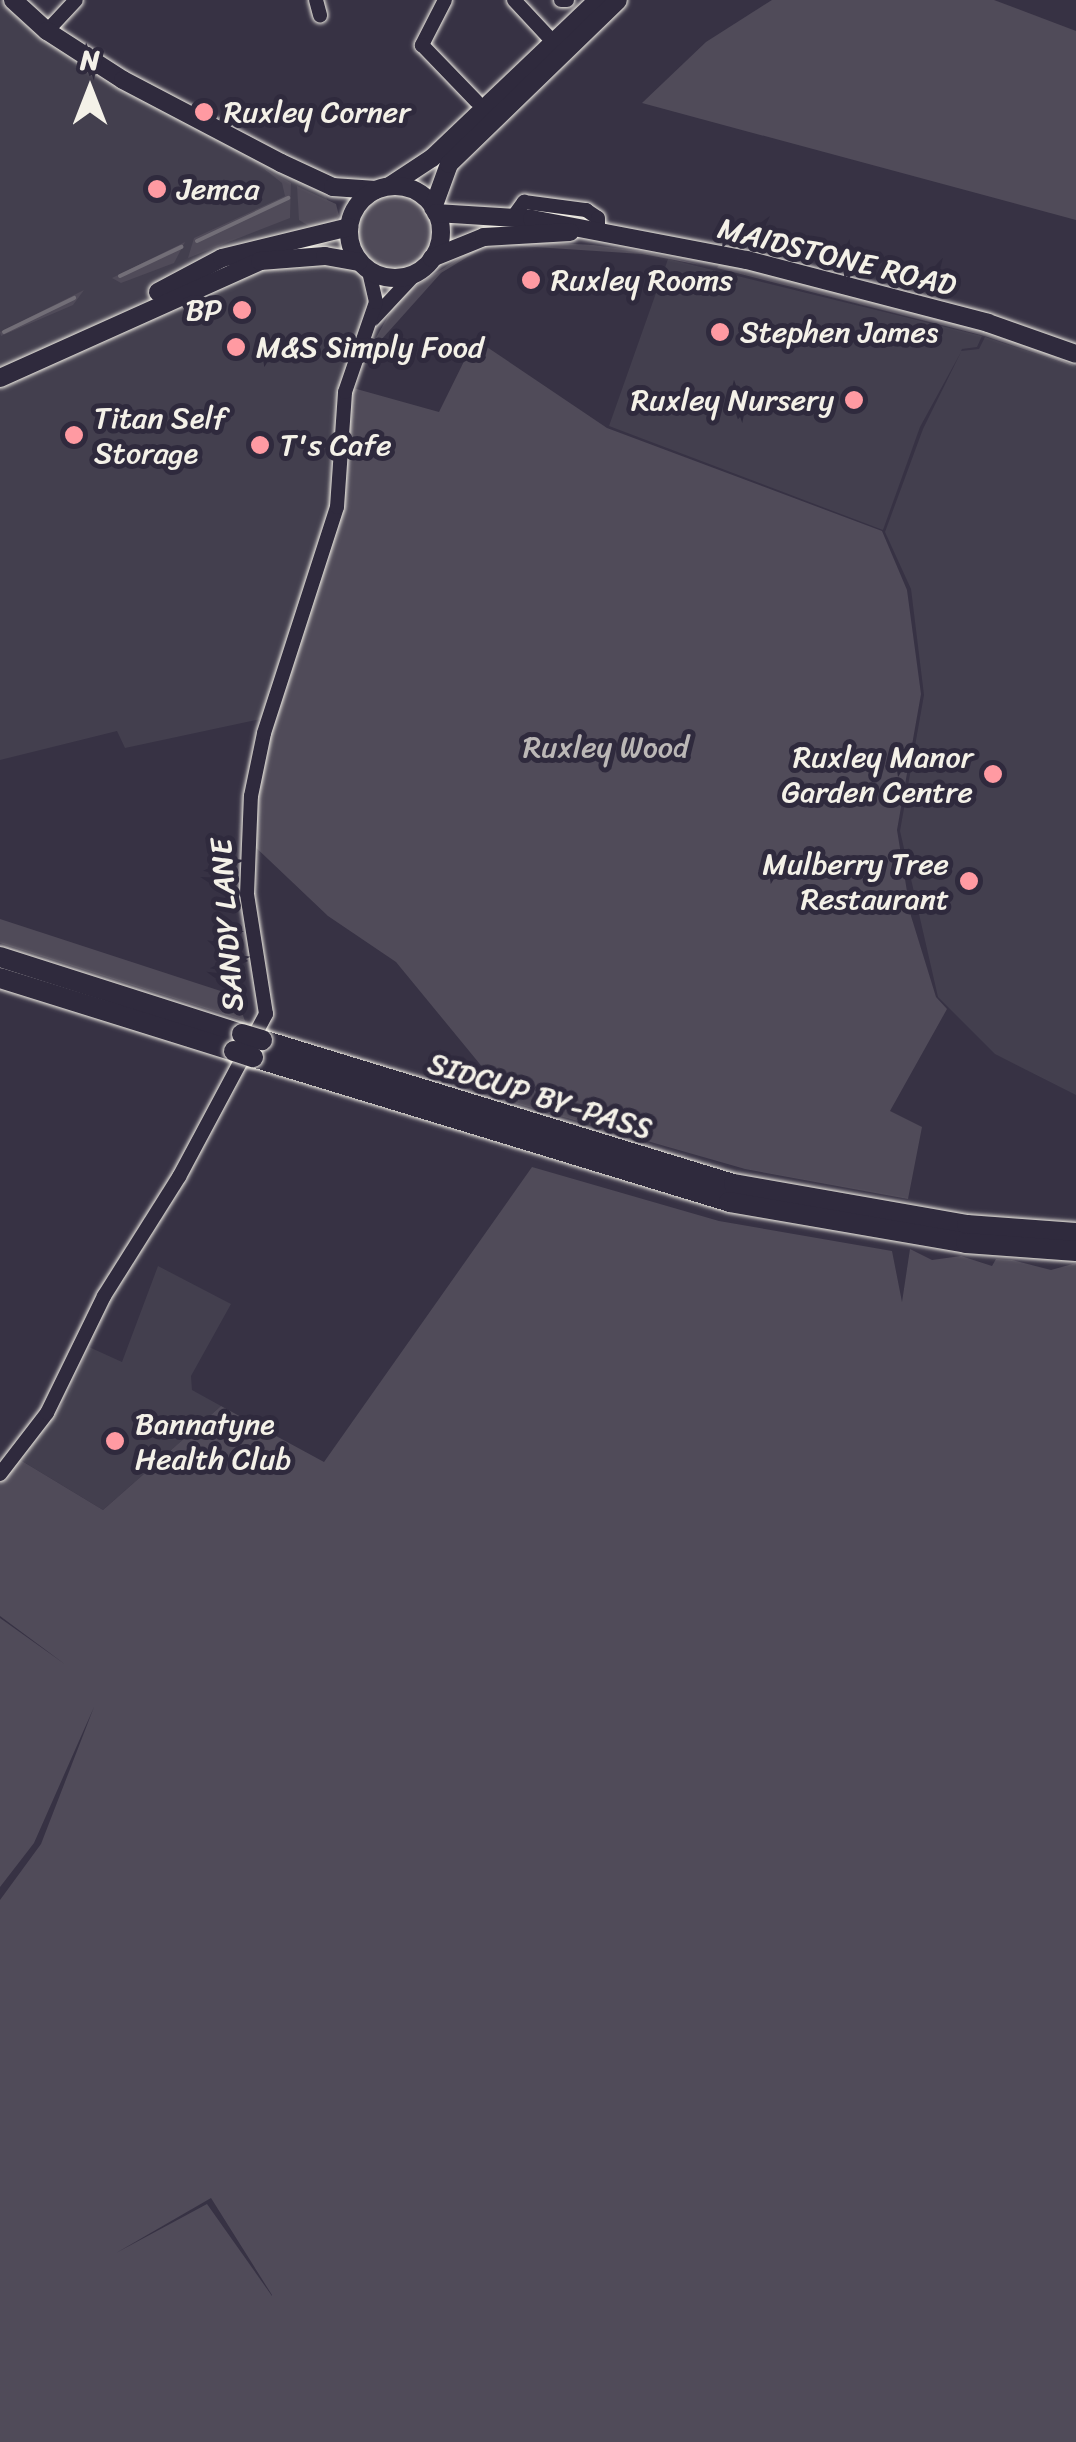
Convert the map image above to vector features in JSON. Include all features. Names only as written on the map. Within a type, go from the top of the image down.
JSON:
[{"type":"highway","name":"SIDCUP BY-PASS","points":[[0,958],[248,1046],[729,1202],[914,1236],[1076,1251]]},
{"type":"highway","name":"SIDCUP BY-PASS","points":[[0,978],[734,1184],[967,1225],[1076,1232]]},
{"type":"main road","points":[[2,372],[132,305],[183,284],[260,261],[325,256],[397,278],[416,273],[432,258],[441,235],[434,210],[413,190],[333,187],[123,80],[46,31],[14,0]]},
{"type":"main road","points":[[2,372],[34,362],[253,248],[328,237],[349,225],[361,200],[432,158],[598,0]]},
{"type":"main road","points":[[434,210],[449,164],[618,0]]},
{"type":"main road","points":[[333,187],[364,267]]},
{"type":"main road","name":"MAIDSTONE ROAD","points":[[434,210],[513,217],[747,260],[988,323],[1076,354]]},
{"type":"main road","name":"MAIDSTONE ROAD","points":[[432,258],[484,237],[589,231]]},
{"type":"street","points":[[46,31],[76,0]]},
{"type":"street","points":[[444,0],[422,45],[476,101]]},
{"type":"street","points":[[514,0],[555,44]]},
{"type":"street","name":"SANDY LANE","points":[[0,1474],[47,1413],[104,1296],[178,1177],[266,1014],[247,894],[251,796],[264,733],[331,531],[342,484],[345,392],[374,319],[376,291],[364,267]]},
{"type":"street","name":"SANDY LANE","points":[[374,319],[416,273]]},
{"type":"shaded area","points":[[0,0],[32,30],[323,190],[365,287],[364,320],[341,384],[340,484],[297,631],[261,719],[125,748],[117,731],[0,760]]},
{"type":"shaded area","name":"Ruxley Manor Garden Centre","points":[[668,259],[982,336],[977,347],[961,351],[979,349],[985,337],[1076,367],[1076,1095],[995,1054],[938,997],[900,831],[924,695],[911,589],[885,532],[923,429],[961,352],[920,427],[883,530],[609,426]]},
{"type":"shaded area","points":[[158,1266],[231,1304],[191,1376],[192,1390],[221,1406],[103,1510],[17,1458],[66,1400],[89,1347],[122,1362]]},
{"type":"green space","points":[[772,0],[994,0],[1076,31],[1076,220],[642,103],[706,42]]},
{"type":"green space","points":[[263,168],[291,183],[290,218],[188,258],[194,238],[285,196],[282,183]]},
{"type":"green space","points":[[297,186],[336,204],[339,216],[330,228],[317,231],[299,220]]},
{"type":"green space","name":"Ruxley Corner","points":[[395,193],[423,204],[434,232],[423,260],[395,271],[367,260],[356,232],[367,204]]},
{"type":"green space","points":[[521,241],[593,245],[646,252],[701,265],[642,254],[489,244]]},
{"type":"green space","points":[[185,242],[174,263],[121,283],[112,278]]},
{"type":"green space","points":[[489,244],[441,273],[364,359],[399,297],[467,253]]},
{"type":"green space","points":[[721,262],[977,329],[1037,348],[1076,367],[985,336],[717,268]]},
{"type":"green space","points":[[84,290],[73,305],[1,336],[0,332]]},
{"type":"green space","name":"Ruxley Wood","points":[[475,339],[607,428],[882,531],[907,590],[921,694],[897,830],[911,916],[936,997],[947,1009],[890,1111],[922,1127],[908,1199],[745,1169],[511,1102],[396,962],[328,916],[248,840],[266,734],[332,532],[353,388],[439,412]]},
{"type":"green space","points":[[0,919],[236,996],[245,1021],[0,943]]},
{"type":"green space","points":[[532,1167],[719,1221],[892,1251],[902,1302],[910,1249],[932,1260],[961,1256],[992,1266],[996,1259],[1051,1270],[1076,1263],[1076,2442],[0,2442],[0,1900],[41,1844],[94,1707],[34,1843],[0,1887],[0,1618],[66,1665],[0,1616],[0,1483],[17,1458],[103,1510],[221,1406],[324,1462]],"holes":[[[211,2198],[272,2296],[207,2204],[116,2253]]]},
{"type":"waterway","points":[[197,241],[288,198]]},
{"type":"waterway","points":[[120,276],[181,247]]},
{"type":"waterway","points":[[4,332],[74,298]]},
{"type":"place","name":"Ruxley Corner","points":[[204,112]]},
{"type":"place","name":"Jemca","points":[[157,189]]},
{"type":"place","name":"Ruxley Rooms","points":[[531,280]]},
{"type":"place","name":"BP","points":[[242,310]]},
{"type":"place","name":"Stephen James","points":[[720,332]]},
{"type":"place","name":"M&S Simply Food","points":[[236,347]]},
{"type":"place","name":"Ruxley Nursery","points":[[854,400]]},
{"type":"place","name":"Titan Self Storage","points":[[74,435]]},
{"type":"place","name":"T's Cafe","points":[[260,445]]},
{"type":"place","name":"Ruxley Manor Garden Centre","points":[[993,774]]},
{"type":"place","name":"Mulberry Tree Restaurant","points":[[969,881]]},
{"type":"place","name":"Bannatyne Health Club","points":[[115,1441]]}]
